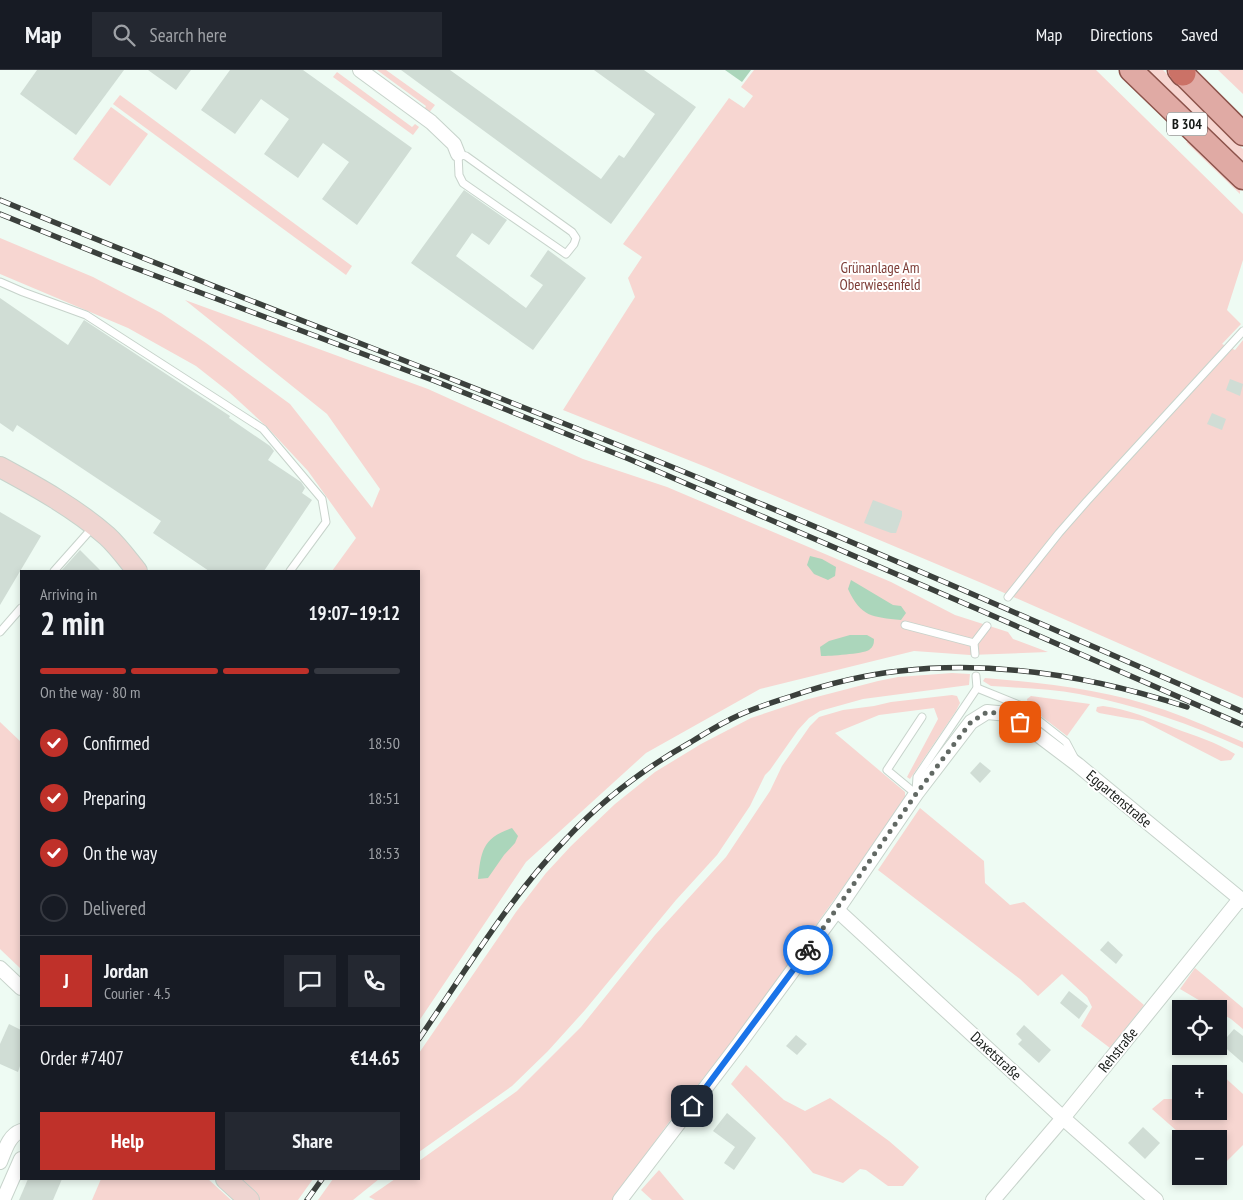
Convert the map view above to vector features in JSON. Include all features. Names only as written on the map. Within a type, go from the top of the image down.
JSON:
[{"type":"main road","name":"B 304","points":[[1130,70],[1243,178]]},
{"type":"main road","name":"B 304","points":[[1181,71],[1243,134]]},
{"type":"street","points":[[360,70],[431,122],[454,144],[458,154]]},
{"type":"street","points":[[0,467],[46,492],[94,526],[109,538],[137,570]]},
{"type":"street","name":"Eggartenstraße","points":[[916,794],[971,722],[987,712],[1008,714],[1078,765],[1241,900]]},
{"type":"street","points":[[620,1200],[739,1044],[837,910],[916,794]]},
{"type":"street","name":"Rehstraße","points":[[993,1200],[1063,1118],[1241,900]]},
{"type":"street","name":"Daxetstraße","points":[[837,910],[1063,1118],[1156,1200]]},
{"type":"street","points":[[0,968],[20,987]]},
{"type":"street","points":[[0,1162],[4,1143],[15,1133],[20,1131]]},
{"type":"street","points":[[3,1200],[20,1161]]},
{"type":"street","points":[[227,1180],[249,1200]]},
{"type":"lane","points":[[458,154],[466,156],[572,232],[576,238],[566,254],[463,183],[459,175],[458,154]]},
{"type":"lane","points":[[0,282],[86,315],[263,429],[322,499],[326,522],[291,570]]},
{"type":"lane","points":[[1008,597],[1087,501],[1243,331]]},
{"type":"lane","points":[[55,570],[94,526]]},
{"type":"lane","points":[[0,632],[20,609]]},
{"type":"lane","points":[[906,625],[974,643]]},
{"type":"lane","points":[[974,654],[974,643],[987,626]]},
{"type":"lane","points":[[916,794],[917,777],[976,688],[976,676]]},
{"type":"lane","points":[[976,688],[1019,704],[1066,742],[1078,765]]},
{"type":"lane","points":[[916,794],[887,770],[922,717]]},
{"type":"green space","points":[[377,70],[386,70],[435,105],[428,114],[424,110],[426,106]]},
{"type":"green space","name":"Grünanlage Am Oberwiesenfeld","points":[[754,70],[1096,70],[1243,214],[1243,260],[1227,310],[1241,324],[1222,344],[1235,350],[1243,340],[1243,698],[984,584],[706,467],[563,410],[635,297],[628,278],[642,257],[623,244],[729,98],[744,108],[753,96],[741,87]]},
{"type":"green space","points":[[1147,70],[1163,70],[1243,149],[1243,164]]},
{"type":"green space","points":[[1218,70],[1243,70],[1243,94]]},
{"type":"green space","points":[[337,72],[412,127],[415,124],[419,127],[413,135],[333,77]]},
{"type":"green space","points":[[120,95],[352,266],[346,275],[113,104]]},
{"type":"green space","points":[[111,107],[148,134],[110,186],[73,159]]},
{"type":"green space","points":[[1186,142],[1191,142],[1240,190],[1240,194]]},
{"type":"green space","points":[[0,238],[93,277],[161,313],[290,404],[372,508],[380,489],[327,414],[185,300],[428,389],[583,459],[667,487],[891,582],[955,615],[1008,632],[1013,639],[1048,652],[970,655],[914,651],[760,689],[646,753],[526,862],[420,1020],[420,570],[333,570],[356,538],[308,471],[267,427],[229,392],[196,366],[128,328],[0,274]]},
{"type":"green space","points":[[952,673],[970,674],[969,685],[863,699],[820,711],[809,718],[765,775],[750,806],[717,855],[676,900],[585,1010],[548,1051],[512,1086],[420,1151],[420,1052],[516,912],[546,873],[571,846],[615,804],[655,772],[701,744],[751,718],[805,700],[898,677]]},
{"type":"green space","points":[[985,678],[1076,688],[1121,697],[1184,717],[1243,742],[1243,748],[1183,723],[1100,698],[1068,692],[991,686],[983,681]]},
{"type":"green space","points":[[952,695],[957,696],[960,703],[910,779],[907,777],[938,719],[934,708],[879,715],[835,733],[905,792],[905,797],[744,1026],[672,1118],[613,1200],[375,1200],[369,1197],[394,1180],[420,1180],[420,1160],[517,1091],[581,1027],[655,935],[726,857],[770,791],[782,766],[810,726],[819,717],[843,710]]},
{"type":"green space","points":[[1031,696],[1090,704],[1067,736],[1028,706],[1027,699]]},
{"type":"green space","points":[[1097,707],[1121,709],[1148,718],[1213,743],[1235,754],[1231,760],[1221,761],[1143,721],[1096,711]]},
{"type":"green space","points":[[0,722],[20,741],[20,968],[0,949]]},
{"type":"green space","points":[[920,808],[984,861],[985,883],[1010,905],[1024,902],[1144,1005],[1110,1048],[1081,1026],[1092,1007],[1087,997],[1062,974],[1038,996],[1020,979],[878,870]]},
{"type":"green space","points":[[1195,968],[1243,1008],[1243,1029],[1227,1017],[1227,1000],[1199,1000],[1180,989]]},
{"type":"green space","points":[[746,1065],[784,1100],[805,1111],[830,1098],[889,1141],[919,1167],[903,1186],[888,1186],[866,1170],[860,1169],[843,1183],[813,1173],[731,1084]]},
{"type":"green space","points":[[1227,1079],[1243,1094],[1243,1145],[1227,1161],[1227,1130],[1176,1130],[1152,1109],[1164,1099],[1172,1099],[1172,1120],[1227,1120]]},
{"type":"green space","points":[[659,1170],[684,1200],[652,1200],[641,1190]]},
{"type":"green space","points":[[101,1180],[209,1180],[231,1200],[92,1200]]},
{"type":"green space","points":[[240,1180],[312,1180],[298,1200],[260,1200]]},
{"type":"green space","points":[[332,1180],[378,1180],[353,1200],[318,1200]]},
{"type":"shaded area","points":[[725,70],[751,70],[742,82]]},
{"type":"shaded area","points":[[810,556],[822,559],[836,567],[835,576],[828,580],[814,574],[807,565]]},
{"type":"shaded area","points":[[851,580],[893,605],[901,606],[906,613],[901,620],[868,614],[858,605],[848,589]]},
{"type":"shaded area","points":[[850,635],[867,635],[874,639],[873,645],[869,650],[860,653],[821,656],[820,647],[829,641]]},
{"type":"shaded area","points":[[512,828],[518,836],[515,843],[488,878],[478,879],[482,854],[489,841],[494,836]]},
{"type":"building","points":[[37,70],[124,70],[76,135],[20,94]]},
{"type":"building","points":[[148,70],[191,70],[176,90]]},
{"type":"building","points":[[230,70],[303,70],[412,148],[357,225],[322,199],[349,162],[323,143],[298,178],[264,154],[289,119],[261,99],[235,134],[201,110]]},
{"type":"building","points":[[401,70],[450,70],[601,179],[619,155],[624,158],[655,114],[594,70],[644,70],[696,107],[611,224]]},
{"type":"building","points":[[464,190],[507,220],[489,245],[472,233],[456,256],[526,308],[543,285],[530,276],[548,250],[586,278],[533,350],[411,263]]},
{"type":"building","points":[[0,298],[68,345],[84,320],[230,416],[229,418],[270,446],[274,451],[268,460],[301,482],[305,488],[302,493],[312,500],[265,570],[208,570],[153,533],[161,521],[17,425],[13,432],[0,423]]},
{"type":"building","points":[[1230,379],[1243,384],[1240,396],[1226,390]]},
{"type":"building","points":[[1212,413],[1226,419],[1222,430],[1207,424]]},
{"type":"building","points":[[873,500],[902,511],[896,533],[864,523]]},
{"type":"building","points":[[0,512],[41,536],[0,605]]},
{"type":"building","points":[[80,550],[100,570],[62,570]]},
{"type":"building","points":[[980,762],[991,771],[980,783],[970,773]]},
{"type":"building","points":[[1108,941],[1123,955],[1116,964],[1100,950]]},
{"type":"building","points":[[1069,991],[1088,1006],[1079,1019],[1060,1003]]},
{"type":"building","points":[[9,1024],[20,1030],[20,1066],[18,1072],[0,1064],[0,1044]]},
{"type":"building","points":[[1024,1025],[1051,1050],[1039,1063],[1018,1044],[1022,1040],[1016,1034]]},
{"type":"building","points":[[1234,1029],[1243,1036],[1243,1063],[1227,1049],[1227,1037]]},
{"type":"building","points":[[796,1035],[807,1044],[797,1055],[786,1046]]},
{"type":"building","points":[[727,1113],[756,1138],[734,1170],[724,1163],[735,1147],[713,1131]]},
{"type":"building","points":[[1143,1127],[1160,1143],[1145,1159],[1128,1143]]},
{"type":"building","points":[[28,1180],[62,1180],[53,1200],[19,1200]]},
{"type":"railway","points":[[0,200],[628,449],[783,513],[1243,712]]},
{"type":"railway","points":[[0,214],[111,259],[435,381],[629,459],[1243,725]]},
{"type":"railway","points":[[420,1038],[471,961],[526,885],[546,861],[595,810],[657,762],[716,727],[746,712],[845,680],[900,671],[936,668],[1009,670],[1045,674],[1117,687],[1187,707]]},
{"type":"railway","points":[[307,1200],[321,1180]]},
{"type":"way so far","points":[[808,950],[916,794],[971,722],[987,712],[1008,714],[1020,722]]},
{"type":"route","points":[[692,1106],[808,950]]}]
